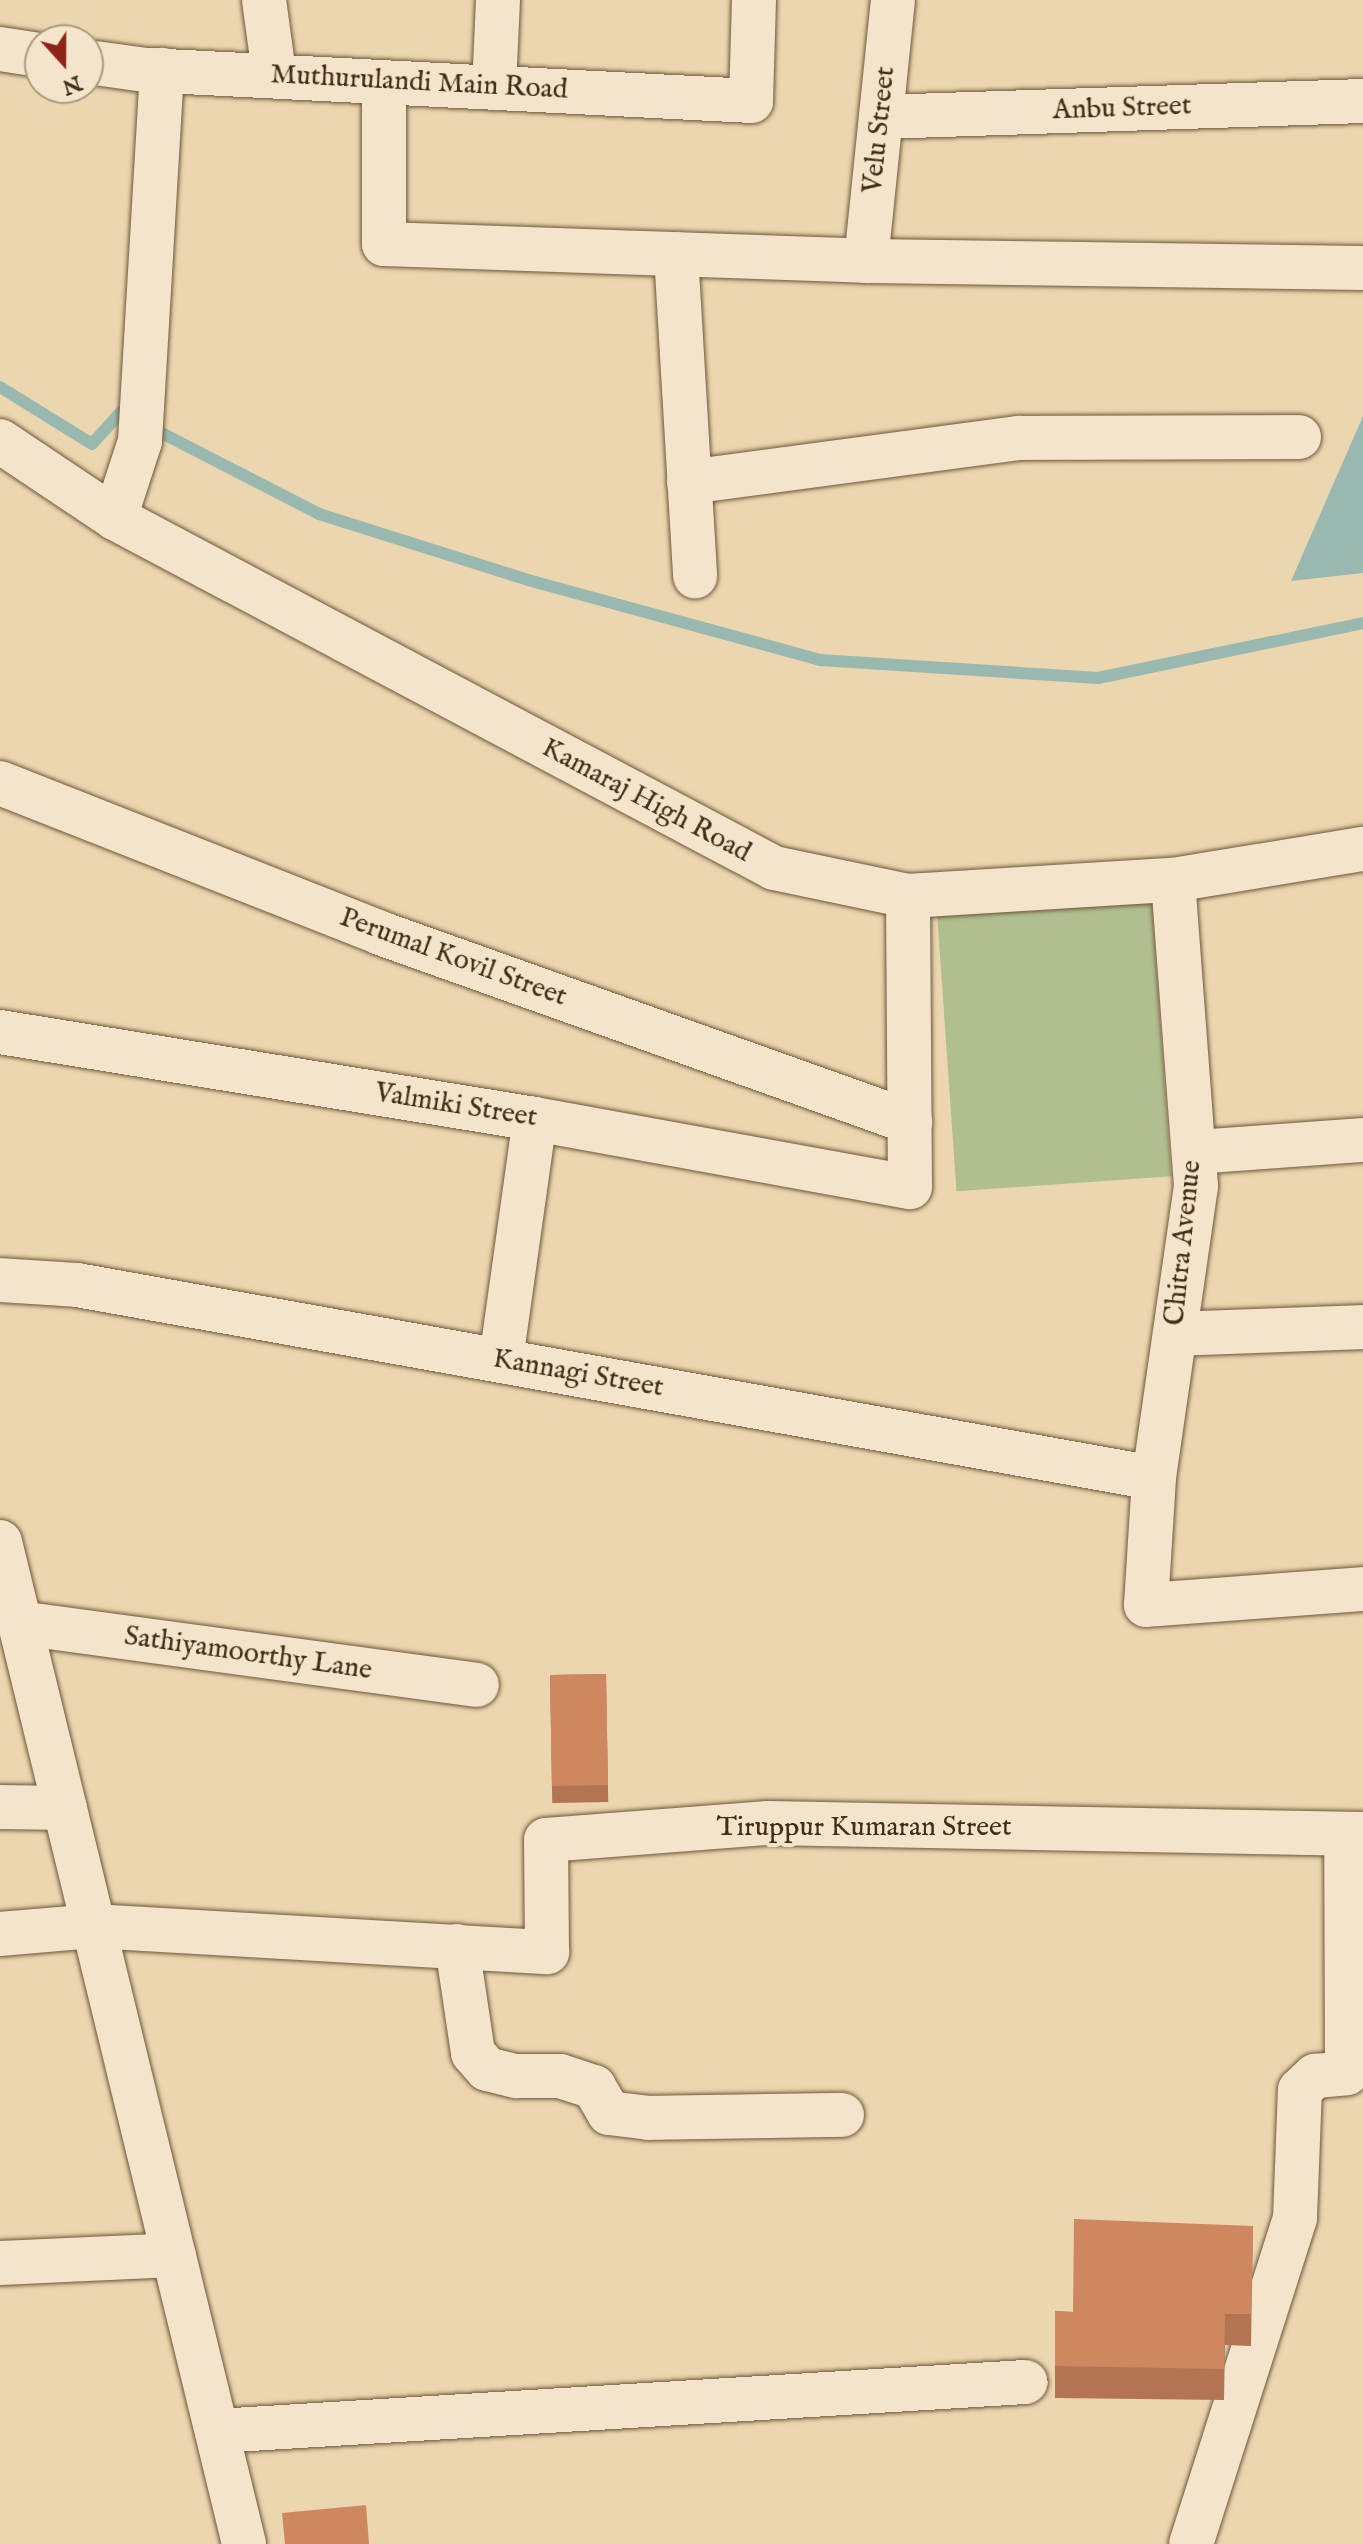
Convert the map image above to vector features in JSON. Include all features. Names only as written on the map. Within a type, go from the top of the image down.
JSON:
[{"type":"street","points":[[264,0],[274,73]]},
{"type":"street","points":[[494,88],[498,0]]},
{"type":"street","name":"Muthurulandi Main Road","points":[[104,64],[162,70],[274,73],[384,83],[751,101],[754,0]]},
{"type":"street","name":"Velu Street","points":[[866,261],[893,0]]},
{"type":"street","points":[[0,49],[24,53]]},
{"type":"street","points":[[115,518],[141,422],[162,70]]},
{"type":"street","points":[[384,83],[384,244],[866,261],[1363,268]]},
{"type":"street","name":"Anbu Street","points":[[881,117],[1363,101]]},
{"type":"street","points":[[676,254],[695,576]]},
{"type":"street","points":[[689,482],[1018,438],[1299,437]]},
{"type":"street","name":"Kamaraj High Road","points":[[0,441],[115,518],[774,868],[908,896],[1173,880],[1363,849]]},
{"type":"street","name":"Perumal Kovil Street","points":[[0,783],[380,933],[910,1122]]},
{"type":"street","name":"Chitra Avenue","points":[[1173,880],[1196,1186],[1154,1478],[1146,1605],[1363,1589]]},
{"type":"street","points":[[908,896],[910,1122]]},
{"type":"street","name":"Valmiki Street","points":[[0,1032],[535,1119],[910,1187],[910,1122]]},
{"type":"street","points":[[501,1360],[535,1119]]},
{"type":"street","points":[[1195,1152],[1363,1140]]},
{"type":"street","name":"Kannagi Street","points":[[0,1280],[77,1285],[1154,1478]]},
{"type":"street","points":[[1175,1334],[1363,1327]]},
{"type":"street","points":[[0,1542],[244,2544]]},
{"type":"street","name":"Sathiyamoorthy Lane","points":[[19,1623],[477,1685]]},
{"type":"street","points":[[0,1807],[65,1808]]},
{"type":"street","name":"Tiruppur Kumaran Street","points":[[0,1934],[93,1926],[547,1952],[546,1840],[768,1823],[1355,1835]]},
{"type":"street","points":[[1191,2544],[1295,2218],[1300,2090],[1315,2076],[1347,2073],[1355,1835]]},
{"type":"street","points":[[457,1946],[473,2053],[487,2069],[516,2076],[560,2076],[594,2087],[609,2113],[648,2118],[842,2115]]},
{"type":"street","points":[[0,2263],[174,2255]]},
{"type":"street","points":[[217,2431],[1026,2382]]},
{"type":"green space","points":[[1151,891],[1171,1176],[956,1191],[937,906]]},
{"type":"water","points":[[1363,416],[1363,573],[1291,581]]},
{"type":"building","points":[[606,1674],[608,1785],[552,1786],[550,1675]]},
{"type":"building","points":[[1074,2219],[1253,2226],[1251,2314],[1225,2314],[1224,2369],[1055,2366],[1055,2311],[1073,2312]]},
{"type":"building","points":[[366,2505],[369,2544],[285,2544],[282,2513]]},
{"type":"waterway","points":[[0,387],[92,444],[121,412],[133,418]]},
{"type":"waterway","points":[[150,427],[319,514],[528,580],[820,660],[1098,678],[1363,623]]}]
